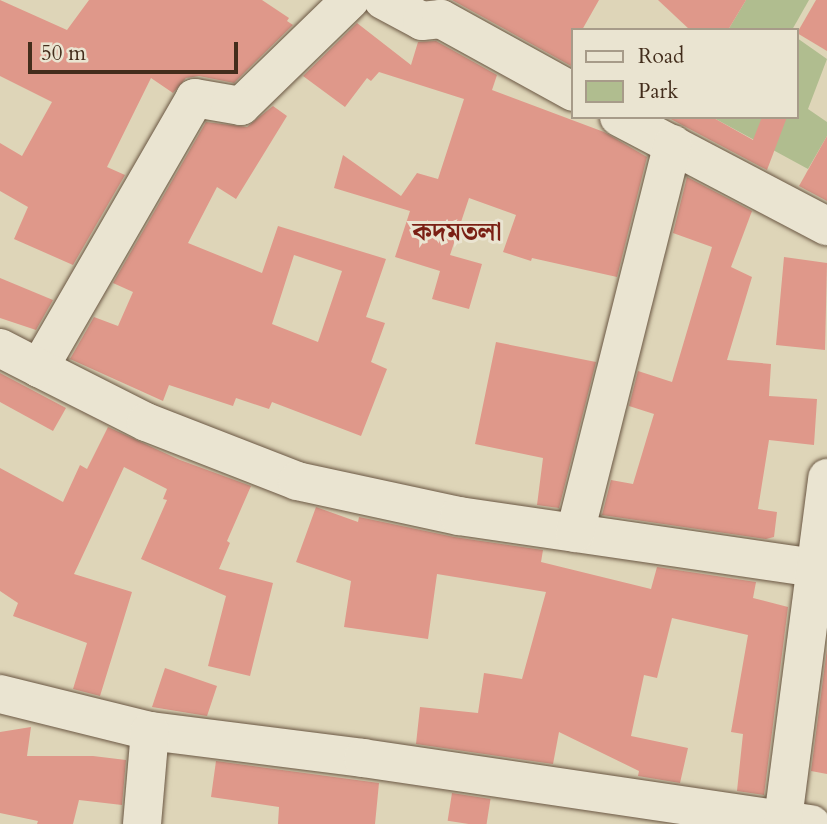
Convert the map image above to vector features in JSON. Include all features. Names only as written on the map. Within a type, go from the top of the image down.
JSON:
[{"type":"street","points":[[39,368],[195,98],[241,106],[350,0]]},
{"type":"street","points":[[383,0],[422,21],[445,9],[572,91]]},
{"type":"street","points":[[623,119],[827,226]]},
{"type":"street","points":[[575,533],[673,145]]},
{"type":"street","points":[[0,348],[146,422],[297,481],[459,516],[815,568]]},
{"type":"street","points":[[0,694],[150,731],[363,758],[797,822],[815,568],[827,478]]},
{"type":"street","points":[[142,824],[150,731]]},
{"type":"green space","points":[[746,0],[809,0],[793,28],[729,28]]},
{"type":"green space","points":[[799,39],[827,59],[808,109],[827,122],[827,136],[808,169],[716,119],[799,119]]},
{"type":"building","points":[[0,0],[67,30],[89,0],[262,0],[289,18],[287,21],[293,25],[234,83],[199,76],[186,78],[173,93],[151,78],[107,167],[125,175],[73,265],[14,239],[28,207],[0,191],[0,143],[22,156],[52,102],[0,76]]},
{"type":"building","points":[[452,0],[599,0],[583,28],[572,28],[572,66]]},
{"type":"building","points":[[658,0],[746,0],[729,28],[688,28]]},
{"type":"building","points":[[816,0],[827,0],[827,51],[799,34]]},
{"type":"building","points":[[357,23],[411,65],[418,42],[436,41],[497,75],[492,90],[604,132],[647,157],[617,277],[532,258],[531,261],[503,252],[516,215],[469,198],[450,255],[482,264],[469,309],[432,299],[440,271],[395,257],[410,211],[334,188],[343,155],[401,196],[417,173],[438,179],[464,99],[379,72],[371,81],[367,78],[345,107],[303,76]]},
{"type":"building","points":[[273,106],[287,116],[236,199],[217,187],[188,243],[262,273],[278,226],[386,259],[366,317],[385,323],[371,362],[387,369],[361,436],[272,402],[269,409],[236,398],[233,406],[169,385],[163,401],[70,359],[94,317],[118,326],[133,292],[113,283],[206,122],[247,127]],"holes":[[[294,255],[342,271],[318,342],[272,324]]]},
{"type":"building","points":[[671,119],[716,119],[753,140],[761,119],[786,119],[767,170]]},
{"type":"building","points":[[827,136],[827,201],[799,186]]},
{"type":"building","points":[[687,177],[752,211],[731,267],[752,277],[727,360],[771,364],[769,396],[817,399],[814,445],[769,440],[758,509],[777,512],[774,537],[766,539],[602,515],[611,480],[633,484],[654,414],[629,406],[638,371],[672,382],[712,247],[673,233]]},
{"type":"building","points":[[784,257],[827,263],[825,350],[776,345]]},
{"type":"building","points":[[0,278],[53,300],[36,330],[0,318]]},
{"type":"building","points":[[496,342],[596,362],[559,508],[537,505],[543,458],[475,444]]},
{"type":"building","points":[[0,373],[66,408],[53,431],[0,402]]},
{"type":"building","points":[[108,427],[180,460],[251,486],[227,541],[230,543],[219,569],[273,583],[250,676],[208,666],[226,596],[141,559],[167,500],[163,499],[167,489],[124,467],[74,574],[132,592],[100,696],[73,689],[87,643],[13,616],[18,603],[0,591],[0,468],[63,502],[80,465],[87,469]]},
{"type":"building","points":[[316,507],[358,522],[359,517],[454,537],[543,550],[541,562],[651,589],[657,567],[756,582],[753,598],[788,607],[764,795],[737,791],[743,734],[731,732],[748,635],[672,618],[657,678],[644,675],[631,736],[688,748],[680,783],[638,776],[639,771],[559,732],[553,764],[416,744],[420,707],[478,713],[484,673],[522,679],[546,592],[437,574],[428,639],[344,627],[351,581],[296,562]]},
{"type":"building","points":[[827,649],[827,774],[811,771]]},
{"type":"building","points":[[165,668],[217,686],[207,716],[152,707]]},
{"type":"building","points":[[31,727],[27,756],[93,756],[126,760],[122,805],[79,800],[73,824],[37,824],[38,821],[0,813],[0,732]]},
{"type":"building","points":[[216,761],[379,783],[375,824],[278,824],[279,807],[211,797]]},
{"type":"building","points":[[452,793],[491,799],[487,824],[448,821]]},
{"type":"district","name":"কদমতলা","points":[[457,232]]}]
